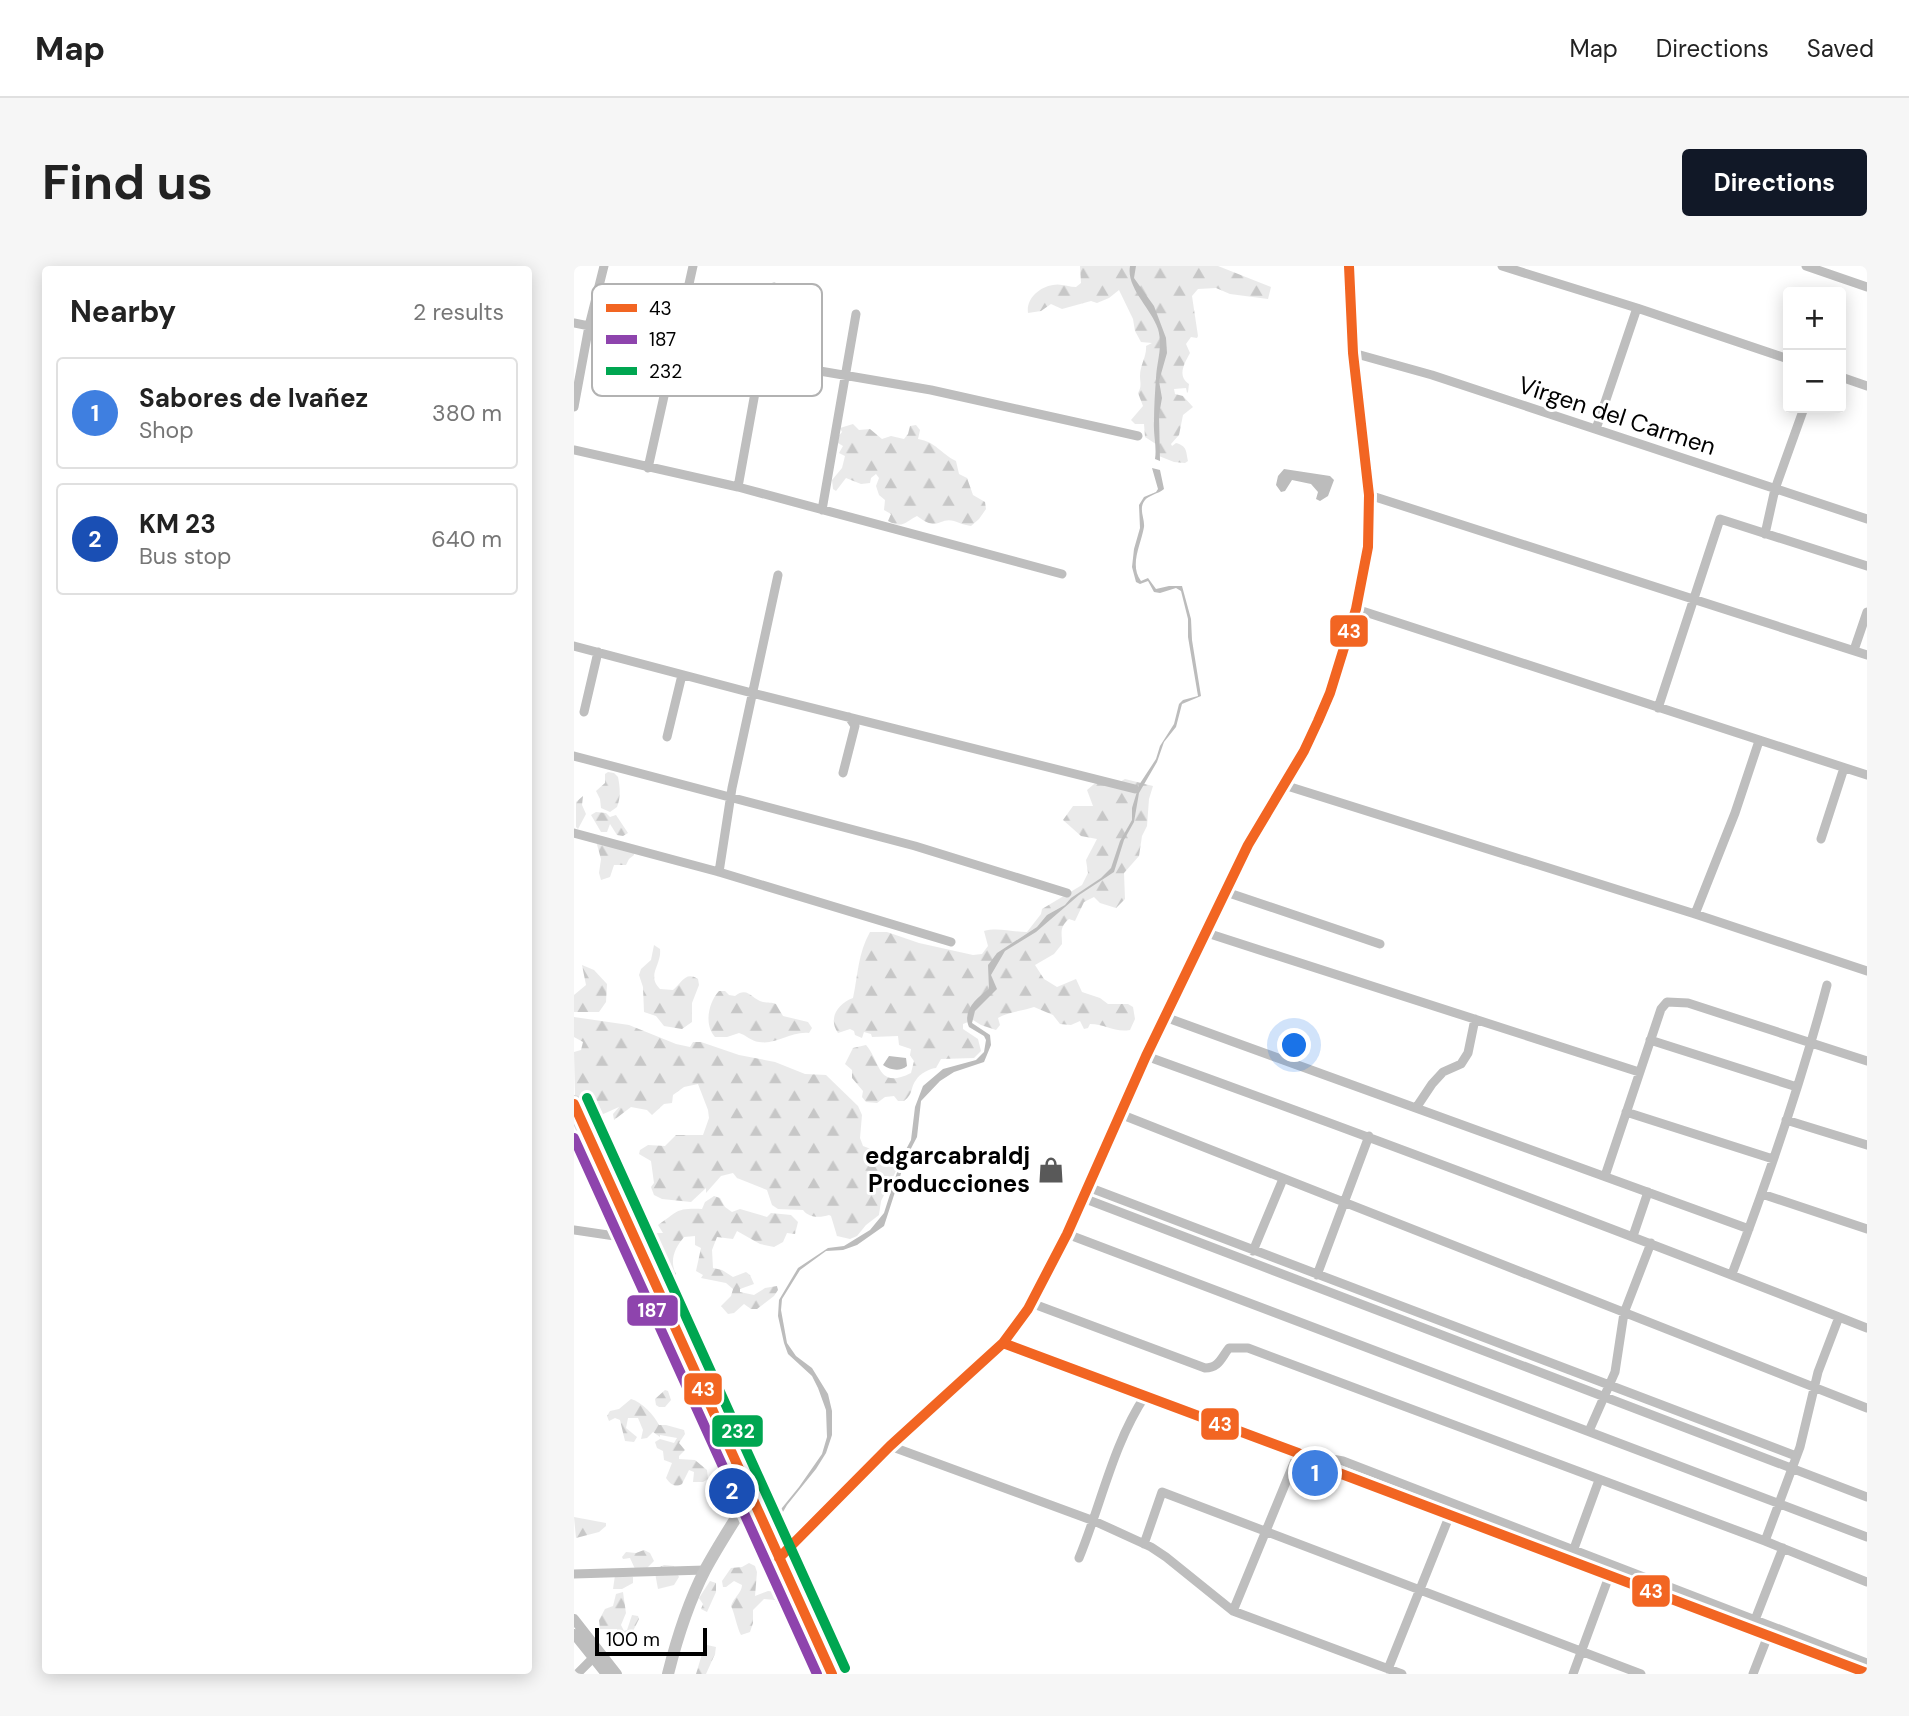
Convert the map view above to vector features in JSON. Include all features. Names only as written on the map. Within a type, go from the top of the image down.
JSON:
[{"type":"main road","points":[[779,1558],[890,1446],[1003,1343],[1031,1303],[1067,1234],[1146,1056],[1248,845],[1304,751],[1322,711],[1356,609],[1368,547],[1369,495],[1353,353],[1349,266]]},
{"type":"main road","points":[[574,1104],[832,1674]]},
{"type":"main road","points":[[668,1674],[680,1628],[705,1570],[751,1494]]},
{"type":"street","points":[[600,284],[604,266]]},
{"type":"street","points":[[689,284],[693,266]]},
{"type":"street","points":[[1502,266],[1783,357]]},
{"type":"street","points":[[1806,266],[1867,287]]},
{"type":"street","points":[[1596,429],[1637,308]]},
{"type":"street","points":[[574,407],[592,314]]},
{"type":"street","points":[[822,510],[856,314]]},
{"type":"street","points":[[574,323],[592,327]]},
{"type":"street","name":"Virgen del Carmen","points":[[1353,353],[1432,375],[1867,519]]},
{"type":"street","points":[[822,371],[931,390],[1138,436]]},
{"type":"street","points":[[1846,379],[1867,386]]},
{"type":"street","points":[[648,468],[664,396]]},
{"type":"street","points":[[738,487],[755,396]]},
{"type":"street","points":[[1765,534],[1775,489],[1802,413]]},
{"type":"street","points":[[574,450],[738,487],[1062,574]]},
{"type":"street","points":[[1369,495],[1867,655]]},
{"type":"street","points":[[1658,708],[1720,519],[1867,566]]},
{"type":"street","points":[[719,872],[752,693],[778,575]]},
{"type":"street","points":[[1356,609],[1867,775]]},
{"type":"street","points":[[1854,650],[1867,612]]},
{"type":"street","points":[[574,646],[1135,789]]},
{"type":"street","points":[[584,712],[598,652]]},
{"type":"street","points":[[667,737],[682,675]]},
{"type":"street","points":[[843,773],[855,726],[849,718]]},
{"type":"street","points":[[1695,914],[1735,813],[1759,741]]},
{"type":"street","points":[[574,756],[915,846],[1067,893]]},
{"type":"street","points":[[1821,839],[1844,768]]},
{"type":"street","points":[[1284,785],[1867,971]]},
{"type":"street","points":[[574,834],[719,872],[951,942]]},
{"type":"street","points":[[1226,892],[1380,944]]},
{"type":"street","points":[[1207,933],[1639,1072]]},
{"type":"street","points":[[1732,1274],[1762,1194],[1811,1044],[1827,985]]},
{"type":"street","points":[[1605,1175],[1661,1009],[1667,1002],[1688,1003],[1867,1061]]},
{"type":"street","points":[[1165,1017],[1749,1229]]},
{"type":"street","points":[[1416,1108],[1443,1072],[1461,1064],[1468,1053],[1475,1019]]},
{"type":"street","points":[[1650,1040],[1797,1087]]},
{"type":"street","points":[[1146,1056],[1369,1136],[1867,1328]]},
{"type":"street","points":[[1626,1112],[1773,1159]]},
{"type":"street","points":[[1120,1114],[1867,1408]]},
{"type":"street","points":[[1786,1120],[1867,1145]]},
{"type":"street","points":[[1317,1275],[1369,1136]]},
{"type":"street","points":[[574,1141],[590,1140]]},
{"type":"street","points":[[1253,1251],[1283,1179]]},
{"type":"street","points":[[1085,1192],[1253,1251],[1796,1456]]},
{"type":"street","points":[[1085,1192],[1867,1497]]},
{"type":"street","points":[[1633,1236],[1648,1192]]},
{"type":"street","points":[[1762,1194],[1867,1228]]},
{"type":"street","points":[[574,1230],[635,1239]]},
{"type":"street","points":[[1067,1234],[1867,1537]]},
{"type":"street","points":[[1589,1431],[1615,1372],[1624,1312],[1651,1243]]},
{"type":"street","points":[[1031,1303],[1205,1368],[1213,1368],[1218,1364],[1229,1348],[1248,1348],[1867,1581]]},
{"type":"street","points":[[1765,1541],[1796,1456],[1815,1387],[1839,1317]]},
{"type":"street","points":[[1003,1343],[1298,1453],[1339,1473],[1751,1629],[1770,1631],[1867,1663]]},
{"type":"street","points":[[1079,1558],[1127,1424],[1145,1396]]},
{"type":"street","points":[[890,1446],[1094,1521],[1166,1557],[1233,1611],[1402,1674]]},
{"type":"street","points":[[1298,1453],[1343,1461],[1756,1620],[1770,1631],[1867,1673]]},
{"type":"street","points":[[1233,1611],[1298,1453]]},
{"type":"street","points":[[1569,1560],[1599,1480]]},
{"type":"street","points":[[1144,1544],[1162,1492],[1641,1674]]},
{"type":"street","points":[[1388,1669],[1454,1504]]},
{"type":"street","points":[[1751,1629],[1783,1548]]},
{"type":"street","points":[[1573,1674],[1613,1565]]},
{"type":"street","points":[[574,1574],[705,1570]]},
{"type":"street","points":[[574,1619],[606,1674]]},
{"type":"street","points":[[1753,1674],[1770,1631]]},
{"type":"street","points":[[574,1634],[617,1674]]},
{"type":"street","points":[[577,1674],[596,1655]]},
{"type":"green space","points":[[1080,266],[1218,266],[1271,287],[1268,299],[1230,294],[1216,288],[1198,289],[1192,296],[1198,336],[1191,337],[1186,344],[1190,353],[1182,374],[1189,384],[1188,392],[1186,388],[1174,389],[1175,394],[1183,396],[1193,407],[1183,415],[1179,435],[1171,444],[1184,447],[1188,461],[1185,463],[1159,456],[1159,446],[1145,437],[1144,424],[1135,424],[1131,420],[1143,406],[1138,393],[1140,372],[1146,346],[1152,343],[1141,342],[1119,290],[1097,303],[1091,301],[1062,309],[1051,304],[1041,311],[1028,313],[1034,294],[1043,288],[1056,285],[1076,287],[1081,283]]},
{"type":"green space","points":[[853,424],[859,430],[870,429],[882,439],[891,436],[904,439],[910,426],[916,425],[920,430],[918,439],[956,461],[959,474],[967,478],[973,495],[985,502],[986,509],[971,526],[949,520],[934,524],[917,516],[904,524],[897,524],[888,521],[891,514],[884,510],[885,500],[879,495],[876,486],[879,478],[876,474],[870,483],[861,484],[846,478],[836,491],[833,489],[832,480],[842,468],[845,456],[839,453],[843,446],[836,439],[842,432],[840,428]]},
{"type":"green space","points":[[608,772],[618,777],[620,788],[617,807],[610,812],[601,808],[596,791],[605,783],[605,774]]},
{"type":"green space","points":[[1100,779],[1118,783],[1125,779],[1153,786],[1139,856],[1124,873],[1125,899],[1116,908],[1100,903],[1094,897],[1084,902],[1075,921],[1069,919],[1064,925],[1062,944],[1054,954],[1035,965],[1044,979],[1057,987],[1076,979],[1082,992],[1108,1004],[1128,1004],[1133,1007],[1135,1019],[1130,1030],[1090,1024],[1084,1029],[1080,1021],[1071,1025],[1060,1024],[1053,1015],[1034,1007],[998,1018],[1000,1025],[996,1030],[973,1020],[963,1024],[963,1029],[978,1039],[981,1051],[974,1058],[941,1059],[936,1068],[918,1078],[904,1101],[898,1101],[894,1096],[885,1097],[877,1103],[866,1102],[862,1097],[863,1091],[852,1078],[852,1070],[845,1064],[853,1048],[866,1045],[881,1072],[892,1078],[911,1073],[914,1061],[910,1055],[911,1049],[899,1045],[898,1036],[872,1037],[864,1032],[862,1038],[850,1029],[838,1033],[835,1028],[836,1012],[842,1004],[853,998],[861,956],[870,932],[887,932],[919,943],[973,955],[982,954],[988,946],[984,931],[1027,932],[1042,909],[1082,885],[1088,873],[1086,860],[1097,839],[1081,836],[1063,820],[1073,806],[1093,806],[1087,790]]},
{"type":"green space","points":[[583,796],[582,805],[586,814],[578,829],[576,802]]},
{"type":"green space","points":[[596,812],[606,813],[610,817],[616,815],[628,833],[617,835],[610,824],[607,832],[601,832],[591,815]]},
{"type":"green space","points":[[596,841],[634,852],[634,855],[626,865],[614,865],[610,877],[601,880],[601,859]]},
{"type":"green space","points":[[654,945],[660,949],[654,979],[660,989],[673,990],[690,976],[698,979],[699,985],[692,1003],[692,1022],[682,1029],[664,1026],[656,1016],[644,1012],[643,987],[639,975],[641,969],[651,960]]},
{"type":"green space","points":[[582,965],[594,970],[607,984],[606,1002],[599,1012],[574,1012],[574,995],[586,985]]},
{"type":"green space","points":[[719,991],[735,996],[743,992],[763,1002],[774,1003],[783,1016],[808,1022],[812,1028],[809,1033],[766,1042],[756,1041],[739,1033],[715,1037],[709,1026],[709,1014]]},
{"type":"green space","points":[[574,1017],[629,1025],[676,1044],[690,1047],[693,1042],[701,1042],[739,1055],[775,1062],[805,1074],[826,1075],[858,1106],[862,1115],[860,1138],[863,1146],[894,1158],[896,1171],[881,1201],[879,1215],[857,1236],[850,1239],[837,1236],[831,1216],[815,1217],[803,1210],[778,1209],[772,1205],[767,1190],[737,1178],[733,1173],[721,1176],[706,1193],[706,1188],[691,1202],[662,1199],[654,1195],[651,1187],[654,1183],[651,1161],[639,1154],[640,1150],[648,1145],[665,1146],[676,1135],[703,1135],[709,1118],[698,1084],[684,1087],[673,1095],[672,1103],[664,1104],[652,1115],[647,1110],[631,1107],[614,1120],[613,1114],[619,1107],[592,1119],[586,1111],[587,1099],[575,1098],[574,1052],[581,1050],[583,1042],[574,1037]]},
{"type":"green space","points":[[714,1196],[720,1198],[732,1212],[740,1209],[767,1217],[771,1213],[791,1215],[798,1222],[795,1234],[787,1233],[783,1242],[774,1247],[760,1244],[737,1231],[733,1239],[717,1237],[712,1250],[713,1268],[733,1277],[746,1272],[754,1284],[740,1289],[740,1292],[754,1295],[765,1288],[777,1286],[778,1290],[774,1296],[757,1309],[751,1309],[744,1304],[734,1313],[728,1314],[721,1306],[731,1296],[733,1289],[726,1283],[701,1278],[703,1275],[696,1271],[701,1248],[695,1245],[695,1236],[684,1237],[678,1245],[673,1259],[676,1274],[671,1281],[654,1274],[652,1259],[656,1253],[647,1250],[644,1245],[648,1233],[663,1233],[658,1225],[673,1214],[686,1209],[702,1209],[705,1202]]},
{"type":"green space","points":[[665,1390],[671,1400],[665,1407],[659,1407],[655,1399]]},
{"type":"green space","points":[[631,1399],[647,1409],[659,1425],[684,1430],[685,1434],[679,1443],[685,1450],[679,1459],[695,1460],[707,1470],[708,1479],[693,1482],[694,1472],[689,1470],[682,1484],[671,1484],[666,1478],[672,1463],[664,1460],[663,1451],[657,1448],[655,1442],[660,1439],[674,1443],[677,1438],[660,1437],[653,1432],[647,1438],[641,1439],[643,1430],[638,1418],[628,1418],[626,1428],[637,1437],[634,1442],[625,1441],[620,1420],[615,1418],[609,1421],[607,1416],[610,1411],[619,1409]]},
{"type":"green space","points":[[574,1517],[606,1523],[606,1526],[599,1532],[576,1538]]},
{"type":"green space","points":[[644,1550],[650,1553],[654,1561],[645,1570],[635,1569],[630,1558],[622,1557],[626,1552]]},
{"type":"green space","points":[[749,1563],[755,1566],[757,1572],[755,1596],[768,1591],[778,1592],[785,1599],[787,1611],[786,1614],[780,1611],[775,1600],[764,1599],[753,1610],[750,1632],[741,1635],[731,1606],[742,1585],[734,1581],[723,1587],[722,1581],[731,1568]]},
{"type":"green space","points":[[664,1565],[674,1566],[679,1577],[674,1585],[658,1589],[655,1573]]},
{"type":"green space","points":[[615,1575],[633,1577],[633,1583],[622,1589],[613,1589]]},
{"type":"green space","points":[[710,1581],[716,1583],[716,1592],[707,1612],[701,1609],[703,1604],[699,1598]]},
{"type":"green space","points":[[623,1592],[626,1613],[621,1625],[624,1631],[627,1630],[632,1615],[638,1616],[639,1619],[631,1635],[623,1640],[620,1639],[617,1629],[600,1629],[599,1620],[605,1609],[613,1606],[616,1594]]},
{"type":"green space","points":[[707,1645],[716,1647],[715,1654],[706,1674],[696,1674],[702,1654]]},
{"type":"shaded area","points":[[1130,266],[1136,266],[1134,278],[1154,306],[1166,338],[1167,353],[1159,381],[1162,398],[1159,415],[1160,461],[1155,459],[1154,426],[1160,348],[1158,329],[1135,290]]},
{"type":"shaded area","points":[[1152,468],[1160,470],[1164,489],[1143,503],[1144,527],[1136,568],[1141,581],[1148,578],[1156,589],[1182,586],[1191,619],[1201,696],[1182,704],[1176,727],[1164,742],[1157,762],[1139,793],[1134,822],[1124,840],[1114,872],[1079,895],[1036,932],[1005,951],[991,975],[997,989],[975,1011],[972,1023],[990,1035],[991,1045],[984,1062],[954,1072],[940,1081],[921,1101],[917,1137],[906,1158],[884,1226],[857,1245],[843,1250],[826,1251],[800,1270],[782,1299],[781,1310],[787,1343],[796,1356],[812,1368],[828,1394],[832,1411],[832,1435],[826,1453],[816,1469],[787,1505],[776,1524],[773,1519],[822,1454],[827,1437],[826,1410],[818,1388],[812,1376],[788,1354],[784,1343],[778,1316],[779,1300],[798,1268],[828,1248],[844,1246],[870,1230],[884,1213],[902,1157],[911,1140],[915,1107],[923,1086],[943,1069],[976,1060],[984,1052],[986,1040],[969,1027],[967,1016],[975,1001],[989,989],[988,965],[997,953],[1037,927],[1047,915],[1065,905],[1111,868],[1120,841],[1132,820],[1132,808],[1139,785],[1174,724],[1179,704],[1183,700],[1198,696],[1188,637],[1188,619],[1181,591],[1176,588],[1154,592],[1148,581],[1140,584],[1136,582],[1132,567],[1140,528],[1139,505],[1144,497],[1158,489]]},
{"type":"shaded area","points":[[1284,469],[1330,476],[1334,480],[1328,496],[1320,501],[1316,499],[1318,492],[1311,484],[1292,480],[1285,491],[1281,492],[1276,485],[1278,476]]},
{"type":"shaded area","points":[[889,1056],[906,1058],[907,1066],[898,1070],[886,1067],[883,1065]]},
{"type":"transit line","name":"43","points":[[779,1558],[890,1446],[1003,1343],[1028,1309],[1067,1234],[1146,1056],[1248,845],[1304,751],[1318,721],[1330,693],[1356,609],[1368,547],[1369,495],[1353,353],[1349,266]]},
{"type":"transit line","name":"232","points":[[587,1098],[845,1668]]},
{"type":"transit line","name":"43","points":[[574,1104],[832,1674]]},
{"type":"transit line","name":"187","points":[[574,1138],[817,1674]]},
{"type":"transit line","name":"43","points":[[1003,1343],[1298,1453],[1339,1473],[1867,1673]]},
{"type":"place","name":"edgarcabraldj Producciones","points":[[1051,1170]]},
{"type":"place","name":"Sabores de Ivañez","points":[[1315,1473]]},
{"type":"place","name":"KM 23","points":[[732,1491]]}]
